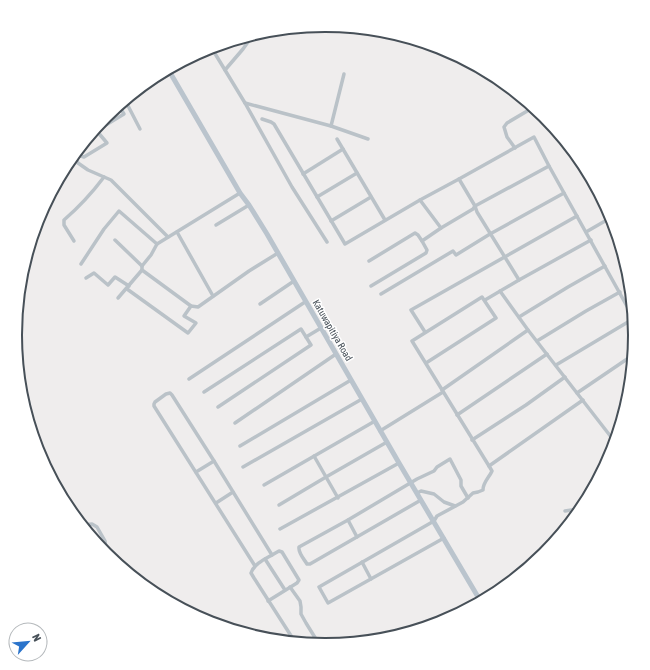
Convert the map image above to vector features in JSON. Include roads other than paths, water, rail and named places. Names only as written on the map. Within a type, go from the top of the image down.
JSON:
[{"type":"street","points":[[225,70],[248,42]]},
{"type":"street","points":[[215,53],[246,103],[292,187],[327,242]]},
{"type":"street","name":"Katuwapitiya Road","points":[[172,74],[240,194],[278,253],[380,431],[478,596]]},
{"type":"street","points":[[331,126],[344,74]]},
{"type":"street","points":[[246,103],[331,126],[368,139]]},
{"type":"street","points":[[128,105],[140,129]]},
{"type":"street","points":[[110,122],[124,114],[122,110]]},
{"type":"street","points":[[515,148],[507,136],[504,127],[507,123],[528,110]]},
{"type":"street","points":[[262,119],[274,124],[345,244],[420,200],[534,137],[626,304]]},
{"type":"street","points":[[81,156],[84,157],[107,143],[99,133]]},
{"type":"street","points":[[337,139],[385,220]]},
{"type":"street","points":[[303,174],[343,149]]},
{"type":"street","points":[[77,161],[88,170],[111,180],[168,237]]},
{"type":"street","points":[[422,241],[473,209],[475,206],[549,166]]},
{"type":"street","points":[[317,197],[357,173]]},
{"type":"street","points":[[74,240],[64,225],[64,220],[104,178]]},
{"type":"street","points":[[459,179],[490,234],[519,280]]},
{"type":"street","points":[[381,294],[453,252],[456,255],[490,234],[564,193]]},
{"type":"street","points":[[118,298],[151,256],[157,244],[240,194]]},
{"type":"street","points":[[331,221],[371,197]]},
{"type":"street","points":[[420,200],[441,228]]},
{"type":"street","points":[[216,225],[249,206]]},
{"type":"street","points":[[81,264],[104,229],[119,210],[157,244]]},
{"type":"street","points":[[425,332],[411,310],[577,216]]},
{"type":"street","points":[[586,232],[606,221]]},
{"type":"street","points":[[177,232],[213,296]]},
{"type":"street","points":[[369,261],[415,233],[418,235],[427,250],[426,253],[371,286]]},
{"type":"street","points":[[115,240],[142,268],[191,306],[198,307],[278,253]]},
{"type":"street","points":[[485,300],[591,240]]},
{"type":"street","points":[[519,317],[605,266]]},
{"type":"street","points":[[86,278],[94,273],[108,285],[115,277],[188,333],[196,323],[184,316],[191,306]]},
{"type":"street","points":[[260,304],[294,281]]},
{"type":"street","points":[[500,291],[528,330],[610,436]]},
{"type":"street","points":[[537,341],[620,292]]},
{"type":"street","points":[[426,363],[496,318],[482,297],[412,341],[492,471],[485,481],[483,490],[473,493],[468,498],[438,516],[434,521],[319,586],[328,603],[444,538]]},
{"type":"street","points":[[189,379],[306,302]]},
{"type":"street","points":[[556,365],[627,321]]},
{"type":"street","points":[[306,337],[321,328]]},
{"type":"street","points":[[204,392],[301,329],[311,345],[218,407]]},
{"type":"street","points":[[380,431],[442,391],[528,330]]},
{"type":"street","points":[[235,423],[336,354]]},
{"type":"street","points":[[457,415],[547,354]]},
{"type":"street","points":[[577,393],[627,359]]},
{"type":"street","points":[[472,440],[566,377]]},
{"type":"street","points":[[240,446],[351,380]]},
{"type":"street","points":[[255,566],[154,406],[155,402],[166,394],[170,393],[172,396],[272,555]]},
{"type":"street","points":[[243,467],[362,399]]},
{"type":"street","points":[[489,466],[583,400]]},
{"type":"street","points":[[264,485],[375,421]]},
{"type":"street","points":[[279,505],[326,476],[387,442]]},
{"type":"street","points":[[314,456],[338,498]]},
{"type":"street","points":[[421,500],[308,564],[303,558],[299,549],[300,547],[411,482],[434,471],[437,467],[450,460],[461,480],[461,486],[468,498]]},
{"type":"street","points":[[196,472],[214,461]]},
{"type":"street","points":[[280,529],[399,463]]},
{"type":"street","points":[[417,493],[421,491],[434,494],[444,502],[455,506]]},
{"type":"street","points":[[216,503],[233,492]]},
{"type":"street","points":[[565,511],[572,510]]},
{"type":"street","points":[[348,520],[357,537]]},
{"type":"street","points":[[89,524],[92,524],[97,527],[105,543]]},
{"type":"street","points":[[268,601],[290,588],[298,581],[282,552],[279,551],[255,566],[251,573],[268,601],[291,636]]},
{"type":"street","points":[[266,559],[285,590]]},
{"type":"street","points":[[362,562],[372,579]]},
{"type":"street","points":[[290,588],[300,601],[301,614],[315,637]]}]
